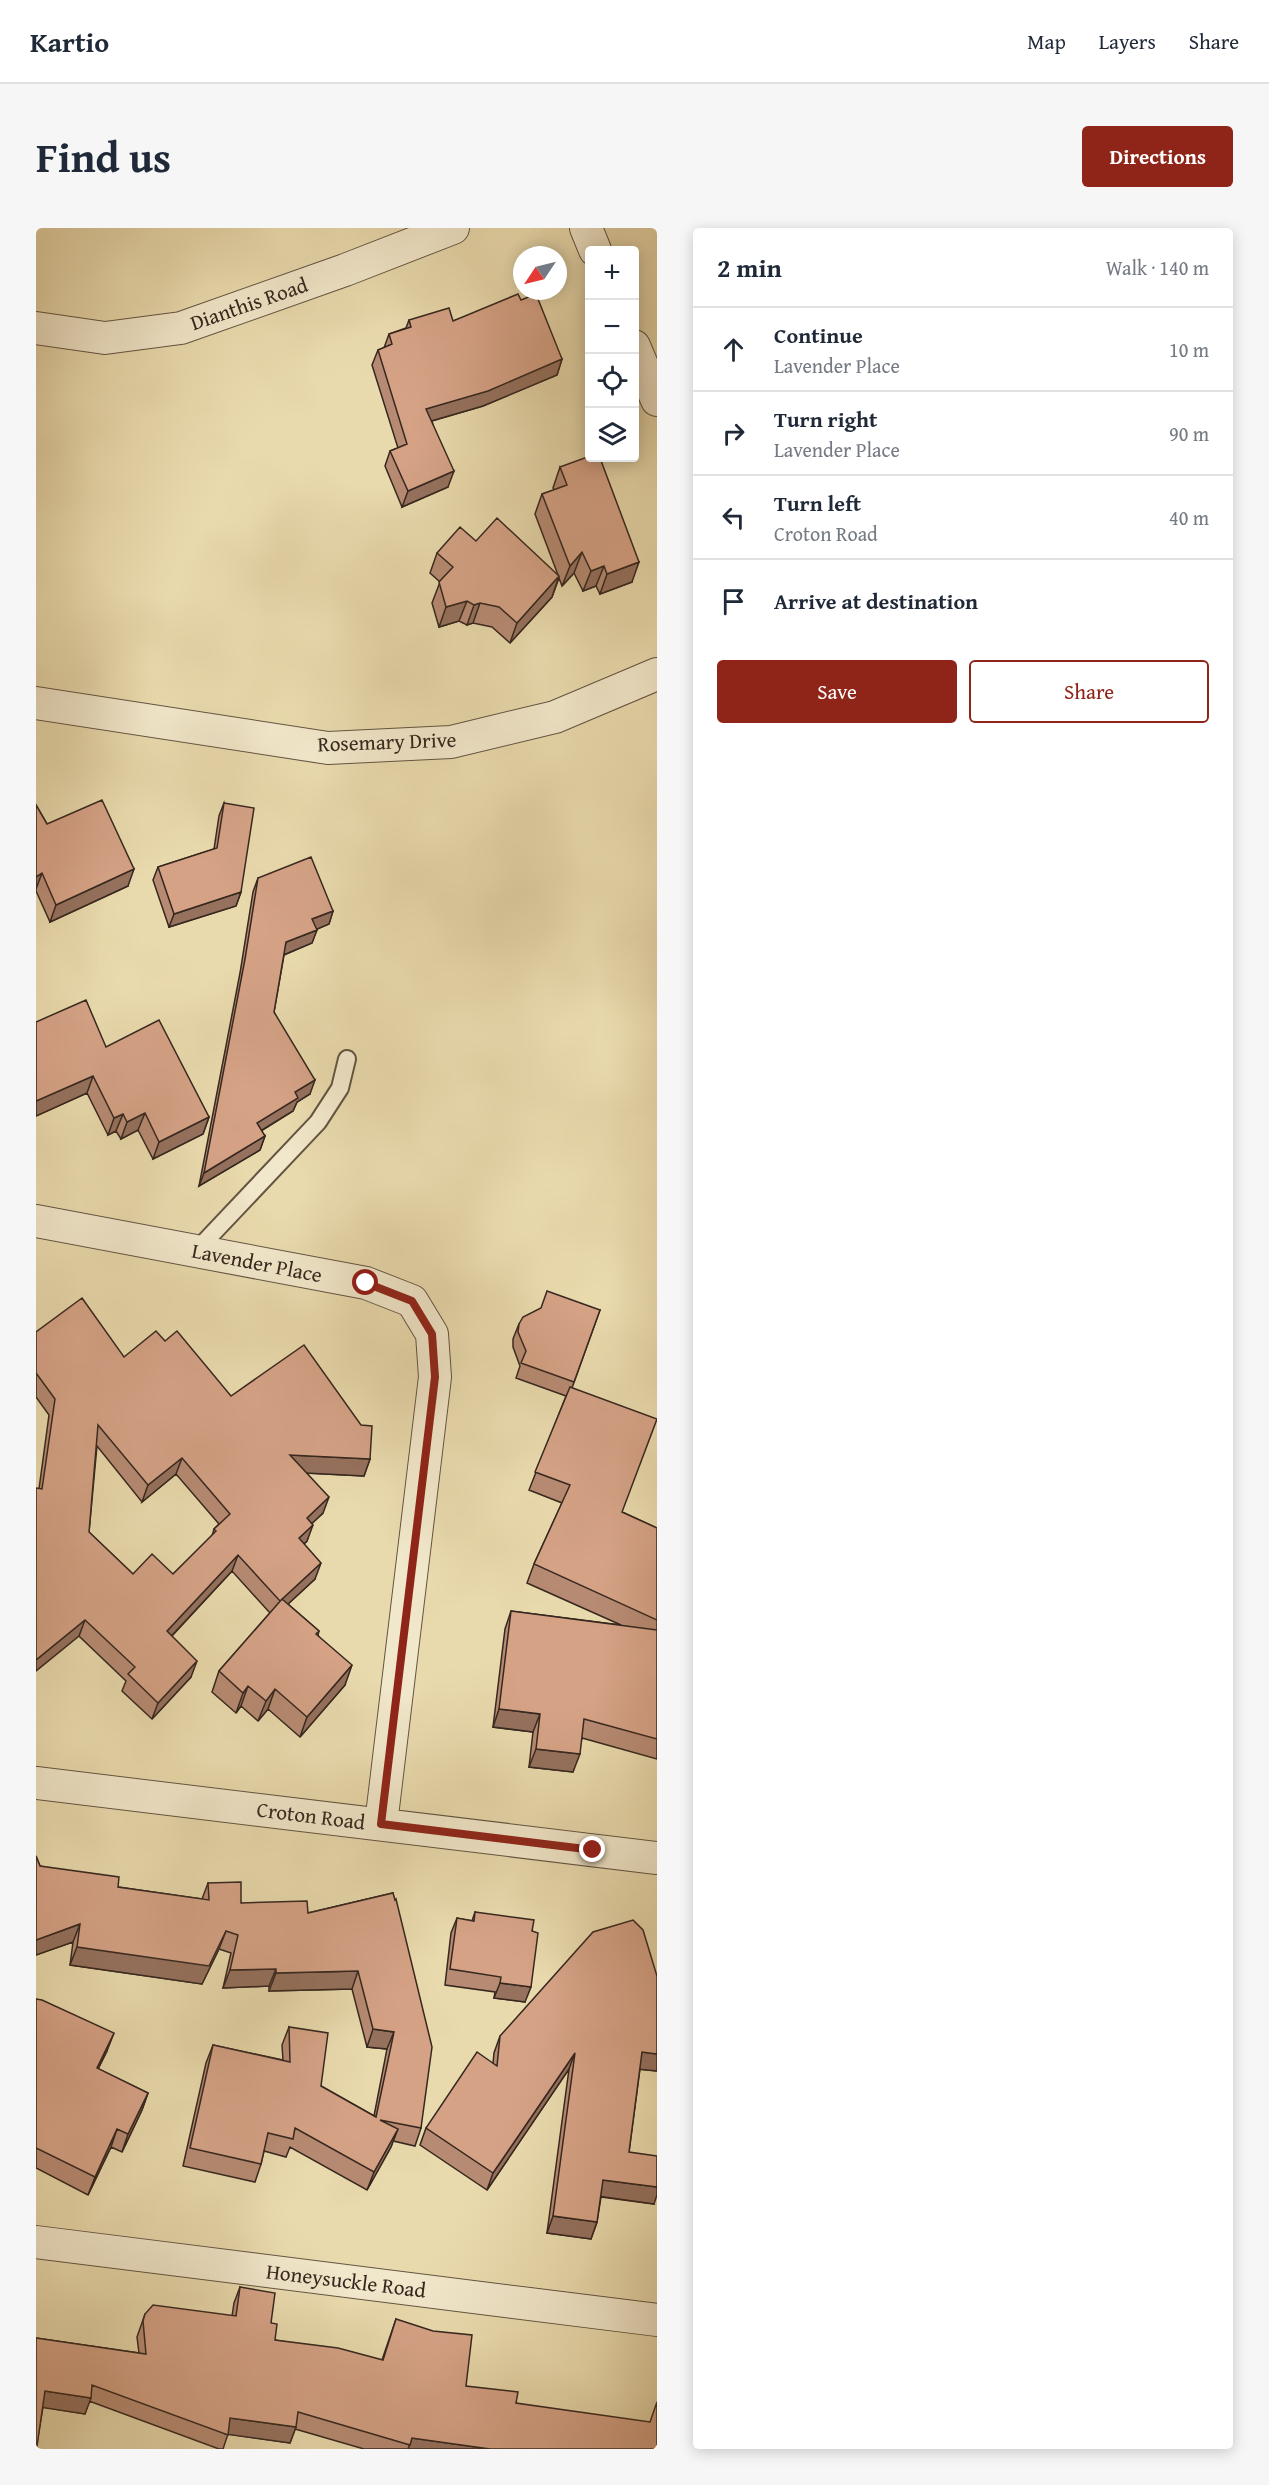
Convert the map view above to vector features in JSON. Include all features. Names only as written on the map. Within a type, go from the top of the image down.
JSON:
[{"type":"street","name":"Dianthis Road","points":[[36,328],[105,338],[181,328],[345,270],[453,228]]},
{"type":"street","points":[[586,228],[593,246]]},
{"type":"street","points":[[637,354],[657,400]]},
{"type":"street","name":"Rosemary Drive","points":[[36,702],[328,748],[451,742],[555,717],[657,674]]},
{"type":"street","name":"Lavender Place","points":[[36,1221],[366,1283],[412,1301],[432,1334],[435,1377],[381,1824]]},
{"type":"street","name":"Croton Road","points":[[36,1783],[657,1858]]},
{"type":"street","name":"Honeysuckle Road","points":[[36,2242],[657,2320]]},
{"type":"lane","points":[[196,1251],[318,1122],[340,1088],[347,1059]]},
{"type":"building","points":[[513,296],[513,300],[538,300],[562,359],[488,391],[426,409],[454,471],[408,491],[390,451],[407,444],[378,350],[392,344],[389,334],[411,327],[409,320],[449,308],[453,321]]},
{"type":"building","points":[[585,458],[585,462],[602,462],[639,562],[607,574],[604,566],[591,571],[582,552],[570,566],[542,494],[567,485],[560,467]]},
{"type":"building","points":[[497,518],[559,576],[517,623],[499,607],[480,603],[474,605],[467,601],[446,607],[439,582],[453,567],[437,553],[460,527],[476,541]]},
{"type":"building","points":[[102,800],[134,869],[56,905],[42,873],[36,877],[36,805],[47,824]]},
{"type":"building","points":[[224,803],[254,808],[241,892],[174,914],[158,867],[217,848]]},
{"type":"building","points":[[311,857],[333,911],[312,919],[317,930],[286,942],[274,1012],[315,1080],[295,1092],[298,1098],[257,1123],[265,1136],[204,1173],[258,878]]},
{"type":"building","points":[[86,1000],[106,1047],[159,1020],[209,1117],[159,1142],[145,1113],[127,1122],[123,1114],[114,1118],[93,1076],[36,1101],[36,1022]]},
{"type":"building","points":[[547,1291],[600,1310],[574,1382],[521,1363],[526,1351],[518,1332],[519,1324],[523,1317],[541,1308]]},
{"type":"building","points":[[82,1298],[124,1357],[156,1331],[165,1341],[177,1331],[231,1396],[304,1345],[361,1425],[372,1426],[370,1459],[290,1455],[329,1497],[307,1518],[313,1525],[299,1538],[321,1563],[280,1601],[238,1555],[167,1631],[197,1661],[158,1703],[128,1674],[135,1667],[85,1620],[36,1660],[36,1488],[42,1489],[55,1399],[36,1373],[36,1332]],"holes":[[[98,1425],[148,1485],[182,1458],[230,1514],[173,1574],[152,1554],[133,1574],[89,1532]]]},
{"type":"building","points":[[570,1387],[657,1419],[622,1512],[657,1528],[657,1620],[534,1564],[570,1485],[535,1472]]},
{"type":"building","points":[[282,1599],[319,1631],[316,1634],[352,1665],[307,1717],[275,1689],[266,1701],[248,1686],[243,1693],[219,1671]]},
{"type":"building","points":[[511,1611],[657,1630],[657,1739],[584,1719],[580,1754],[536,1749],[540,1714],[499,1709]]},
{"type":"building","points":[[36,1856],[40,1866],[119,1877],[118,1887],[209,1900],[208,1883],[241,1882],[241,1903],[307,1901],[308,1913],[393,1893],[432,2047],[421,2128],[380,2120],[398,2129],[374,2172],[295,2128],[293,2139],[268,2133],[261,2164],[190,2148],[213,2045],[290,2062],[289,2027],[328,2033],[321,2086],[376,2117],[394,2032],[373,2029],[358,1971],[276,1973],[276,1969],[230,1970],[238,1935],[226,1931],[209,1966],[77,1947],[80,1924],[36,1940]]},
{"type":"building","points":[[475,1912],[534,1920],[532,1931],[538,1933],[531,1987],[500,1983],[501,1977],[450,1969],[457,1918],[474,1921]]},
{"type":"building","points":[[633,1920],[643,1930],[657,1976],[657,2054],[642,2052],[629,2152],[657,2156],[657,2187],[603,2180],[597,2222],[553,2216],[575,2053],[493,2173],[426,2128],[477,2052],[497,2066],[500,2036],[593,1932]]},
{"type":"building","points":[[36,1999],[114,2033],[97,2068],[148,2093],[128,2134],[117,2129],[95,2177],[36,2148]]},
{"type":"building","points":[[240,2287],[275,2293],[271,2323],[277,2324],[275,2340],[338,2348],[383,2360],[396,2319],[433,2331],[472,2335],[466,2386],[518,2392],[516,2403],[650,2422],[657,2402],[657,2449],[490,2449],[412,2438],[410,2445],[298,2412],[296,2427],[230,2418],[228,2435],[92,2385],[91,2398],[45,2391],[36,2446],[36,2338],[146,2354],[143,2321],[145,2314],[153,2305],[236,2316]]},
{"type":"route","points":[[366,1283],[412,1301],[432,1334],[435,1377],[381,1824],[593,1850]]}]
